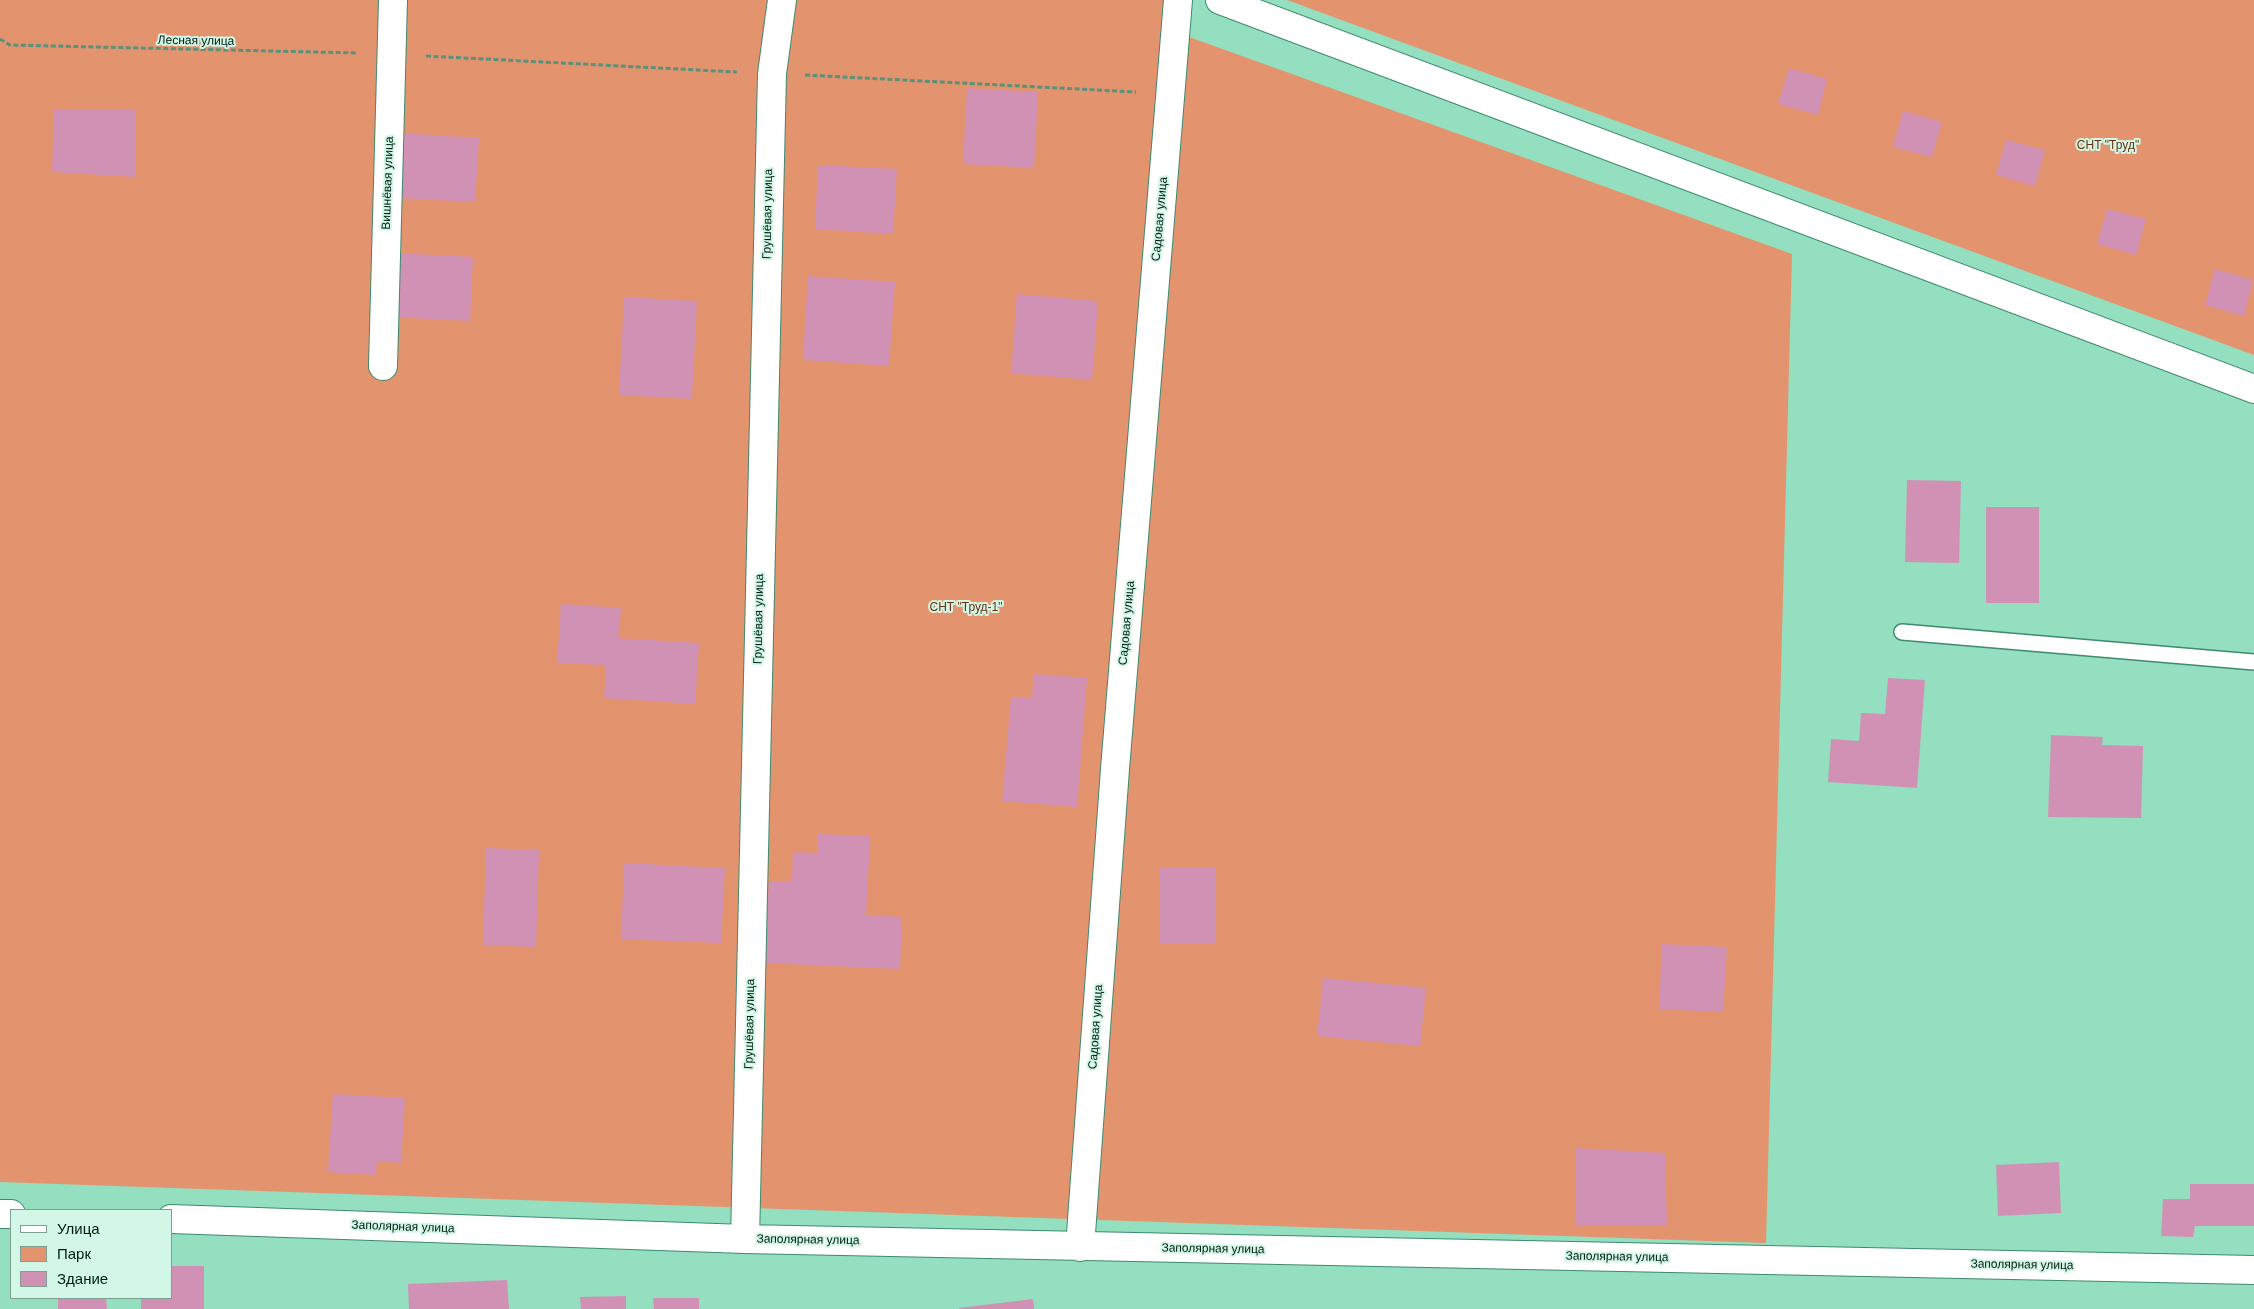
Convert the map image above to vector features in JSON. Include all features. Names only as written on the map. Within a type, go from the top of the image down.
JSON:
[{"type":"street","name":"Вишнёвая улица","points":[[382,366],[393,54],[393,0]]},
{"type":"street","name":"Грушёвая улица","points":[[745,1238],[772,74],[782,0]]},
{"type":"street","name":"Садовая улица","points":[[1080,1247],[1115,759],[1178,0]]},
{"type":"street","points":[[1220,0],[2254,389]]},
{"type":"street","name":"Заполярная улица","points":[[172,1219],[1080,1247],[2254,1270]]},
{"type":"lane","points":[[1902,632],[2254,662]]},
{"type":"path","name":"Лесная улица","points":[[0,38],[10,45],[393,54],[1170,94]]},
{"type":"green space","name":"СНТ \"Труд-1\"","points":[[0,0],[1179,0],[1178,33],[1792,254],[1766,1243],[0,1182]]},
{"type":"green space","name":"СНТ \"Труд\"","points":[[1287,0],[2254,0],[2254,355]]},
{"type":"building","points":[[1789,68],[1827,79],[1818,115],[1778,104]]},
{"type":"building","points":[[967,88],[1038,92],[1034,168],[963,164]]},
{"type":"building","points":[[54,110],[135,110],[136,177],[52,172]]},
{"type":"building","points":[[1903,111],[1942,122],[1932,157],[1893,147]]},
{"type":"building","points":[[400,133],[479,138],[475,202],[397,198]]},
{"type":"building","points":[[2006,140],[2045,150],[2035,186],[1996,175]]},
{"type":"building","points":[[818,165],[897,169],[893,234],[815,229]]},
{"type":"building","points":[[2107,209],[2146,219],[2136,255],[2097,244]]},
{"type":"building","points":[[395,253],[473,257],[470,321],[392,317]]},
{"type":"building","points":[[2215,269],[2253,280],[2244,316],[2205,305]]},
{"type":"building","points":[[808,276],[895,282],[889,366],[803,360]]},
{"type":"building","points":[[1017,294],[1098,301],[1092,380],[1011,373]]},
{"type":"building","points":[[624,297],[697,301],[692,399],[619,395]]},
{"type":"building","points":[[1907,480],[1961,481],[1959,563],[1905,562]]},
{"type":"building","points":[[1986,507],[2039,507],[2039,603],[1986,603]]},
{"type":"building","points":[[561,604],[621,608],[618,638],[699,643],[695,704],[604,698],[606,665],[557,663]]},
{"type":"building","points":[[1034,674],[1087,678],[1077,807],[1002,801],[1011,697],[1032,698]]},
{"type":"building","points":[[1888,678],[1925,680],[1917,788],[1828,782],[1831,739],[1859,741],[1861,713],[1885,714]]},
{"type":"building","points":[[2051,735],[2103,737],[2102,745],[2143,746],[2141,818],[2048,817]]},
{"type":"building","points":[[818,834],[870,836],[866,915],[902,917],[900,969],[765,963],[769,881],[792,882],[793,852],[817,853]]},
{"type":"building","points":[[486,848],[539,850],[536,947],[483,945]]},
{"type":"building","points":[[624,863],[725,868],[721,943],[621,939]]},
{"type":"building","points":[[1160,868],[1216,868],[1216,943],[1160,943]]},
{"type":"building","points":[[1662,944],[1727,947],[1723,1012],[1659,1009]]},
{"type":"building","points":[[1323,978],[1426,988],[1420,1046],[1317,1036]]},
{"type":"building","points":[[333,1094],[405,1098],[401,1163],[377,1161],[376,1175],[328,1172]]},
{"type":"building","points":[[1575,1148],[1665,1153],[1667,1226],[1576,1225]]},
{"type":"building","points":[[2059,1162],[2061,1213],[1998,1216],[1996,1165]]},
{"type":"building","points":[[2190,1184],[2254,1184],[2254,1226],[2195,1226],[2193,1237],[2161,1236],[2163,1199],[2190,1199]]},
{"type":"building","points":[[172,1266],[204,1266],[204,1309],[141,1309],[141,1299],[172,1299]]},
{"type":"building","points":[[507,1280],[509,1309],[409,1309],[408,1284]]},
{"type":"building","points":[[626,1296],[626,1309],[581,1309],[580,1297]]},
{"type":"building","points":[[653,1298],[699,1298],[699,1309],[654,1309]]},
{"type":"building","points":[[58,1299],[106,1299],[107,1309],[58,1309]]},
{"type":"building","points":[[1033,1299],[1034,1309],[959,1309],[959,1308]]}]
